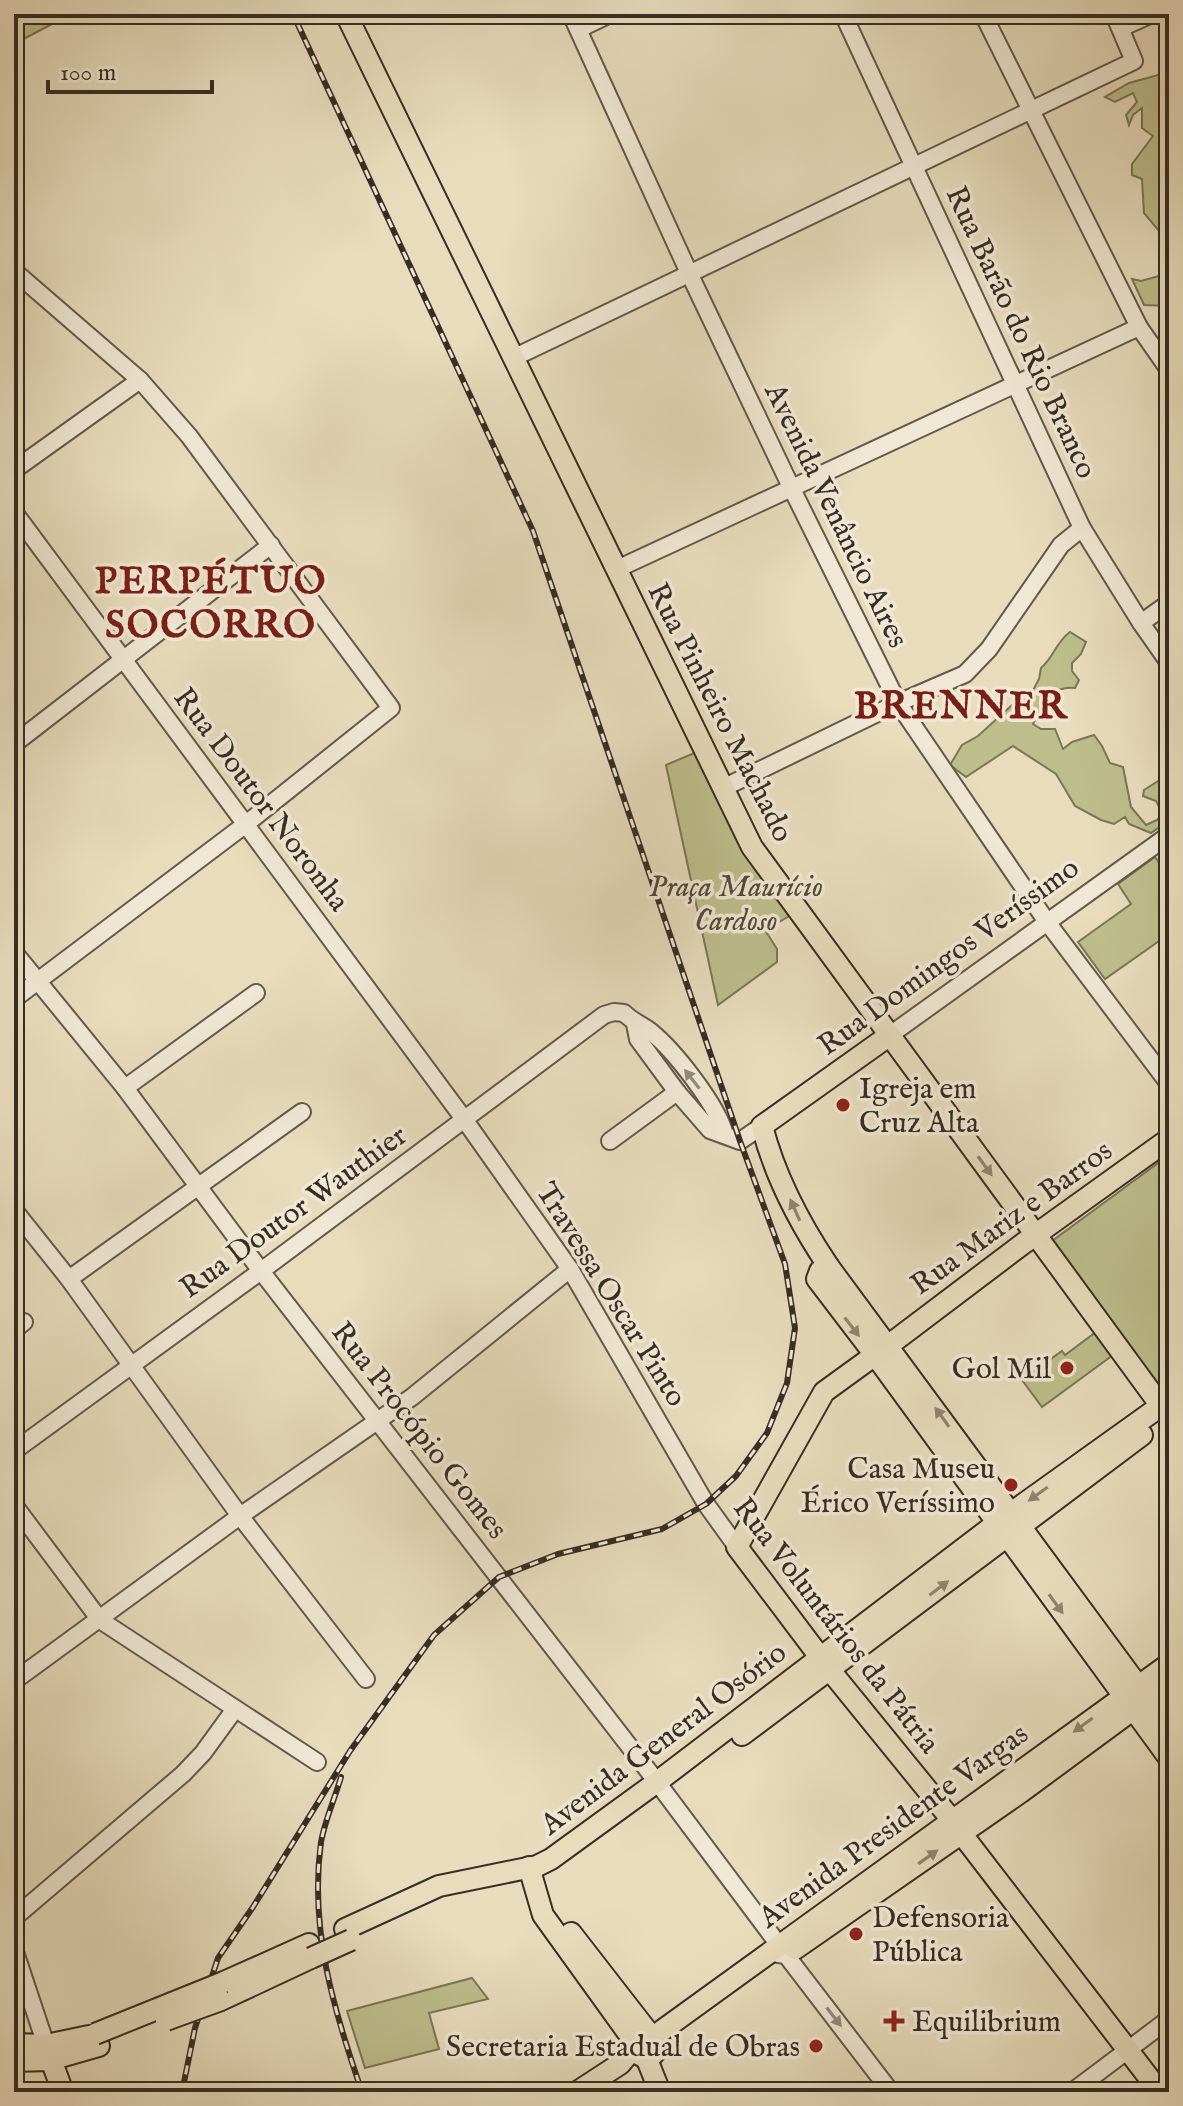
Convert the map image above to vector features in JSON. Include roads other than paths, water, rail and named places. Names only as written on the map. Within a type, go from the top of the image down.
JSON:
[{"type":"main road","name":"Rua Pinheiro Machado","points":[[346,14],[752,847],[1035,1235],[1167,1410]]},
{"type":"main road","name":"Rua Domingos Veríssimo","points":[[762,1126],[890,1035]]},
{"type":"main road","points":[[762,1126],[767,1148],[802,1225],[882,1350],[1135,1697],[1169,1758]]},
{"type":"main road","name":"Rua Mariz e Barros","points":[[737,1547],[824,1392],[1169,1139]]},
{"type":"main road","name":"Avenida General Osório","points":[[48,2052],[97,2040],[222,1991],[398,1911],[534,1872],[554,1872],[825,1663],[1167,1410]]},
{"type":"main road","name":"Rua Voluntários da Pátria","points":[[737,1547],[1160,2092]]},
{"type":"main road","name":"Avenida Presidente Vargas","points":[[577,2092],[647,2047],[1135,1697],[1169,1664]]},
{"type":"main road","name":"Avenida Presidente Vargas","points":[[1135,1697],[1169,1683]]},
{"type":"main road","points":[[1135,1697],[1169,1728]]},
{"type":"main road","points":[[534,1872],[545,1908],[647,2047],[659,2086]]},
{"type":"main road","points":[[14,2044],[48,2052]]},
{"type":"main road","points":[[14,2061],[48,2052]]},
{"type":"main road","points":[[48,2052],[63,2092]]},
{"type":"street","points":[[575,21],[610,14]]},
{"type":"street","name":"Rua Barão do Rio Branco","points":[[843,14],[1082,528],[1169,663]]},
{"type":"street","points":[[983,14],[1139,327],[1169,370]]},
{"type":"street","points":[[513,358],[1134,61],[1118,21],[1152,14]]},
{"type":"street","name":"Avenida Venâncio Aires","points":[[575,21],[689,273],[898,703],[1047,922],[1169,1084]]},
{"type":"street","points":[[14,271],[140,380],[189,436],[391,708],[246,824],[14,999]]},
{"type":"street","points":[[617,569],[1139,327]]},
{"type":"street","points":[[14,470],[140,380]]},
{"type":"street","name":"Rua Doutor Noronha","points":[[14,512],[464,1119]]},
{"type":"street","points":[[723,788],[965,674],[989,649],[1061,545],[1082,528]]},
{"type":"street","points":[[14,744],[271,545]]},
{"type":"street","points":[[1141,623],[1169,603]]},
{"type":"street","name":"Rua Domingos Veríssimo","points":[[890,1035],[1169,835]]},
{"type":"street","name":"Rua Procópio Gomes","points":[[14,952],[125,1088],[261,1271],[891,2092]]},
{"type":"street","points":[[125,1088],[256,993]]},
{"type":"street","name":"Rua Doutor Wauthier","points":[[14,1451],[604,1015],[614,1012],[630,1018]]},
{"type":"street","points":[[630,1018],[638,1039],[710,1130],[740,1141],[762,1126]]},
{"type":"street","points":[[630,1018],[649,1030],[680,1064],[721,1119],[725,1135]]},
{"type":"street","points":[[610,1141],[677,1092]]},
{"type":"street","points":[[69,1279],[302,1112]]},
{"type":"street","name":"Travessa Oscar Pinto","points":[[464,1119],[570,1269],[706,1504]]},
{"type":"street","points":[[14,1210],[69,1279],[240,1516],[366,1679]]},
{"type":"street","points":[[14,1681],[240,1516],[412,1397],[570,1269]]},
{"type":"street","name":"Rua Voluntários da Pátria","points":[[706,1504],[737,1547]]},
{"type":"street","points":[[14,1505],[100,1620],[317,1762]]},
{"type":"street","points":[[14,1918],[183,1774],[203,1753],[235,1709]]},
{"type":"street","points":[[14,1949],[48,2052]]},
{"type":"street","points":[[1072,2092],[1169,2019]]},
{"type":"railway","points":[[182,2092],[195,2028],[218,1958],[350,1751],[434,1635],[499,1577],[558,1554],[662,1529],[706,1504],[736,1476],[767,1433],[787,1383],[795,1328],[785,1264],[740,1141],[533,531],[293,14]]},
{"type":"railway","points":[[341,1777],[321,1842],[318,1906],[326,1969],[362,2092]]},
{"type":"place","name":"Igreja em Cruz Alta","points":[[843,1105]]},
{"type":"place","name":"Gol Mil","points":[[1067,1368]]},
{"type":"place","name":"Casa Museu Érico Veríssimo","points":[[1011,1485]]},
{"type":"place","name":"Defensoria Pública","points":[[856,1934]]},
{"type":"place","name":"Equilibrium","points":[[894,2021]]},
{"type":"place","name":"Secretaria Estadual de Obras","points":[[816,2046]]},
{"type":"district","name":"PERPÉTUO SOCORRO","points":[[211,602]]},
{"type":"district","name":"BRENNER","points":[[961,705]]},
{"type":"park label","name":"Praça Maurício Cardoso","points":[[736,903]]}]
